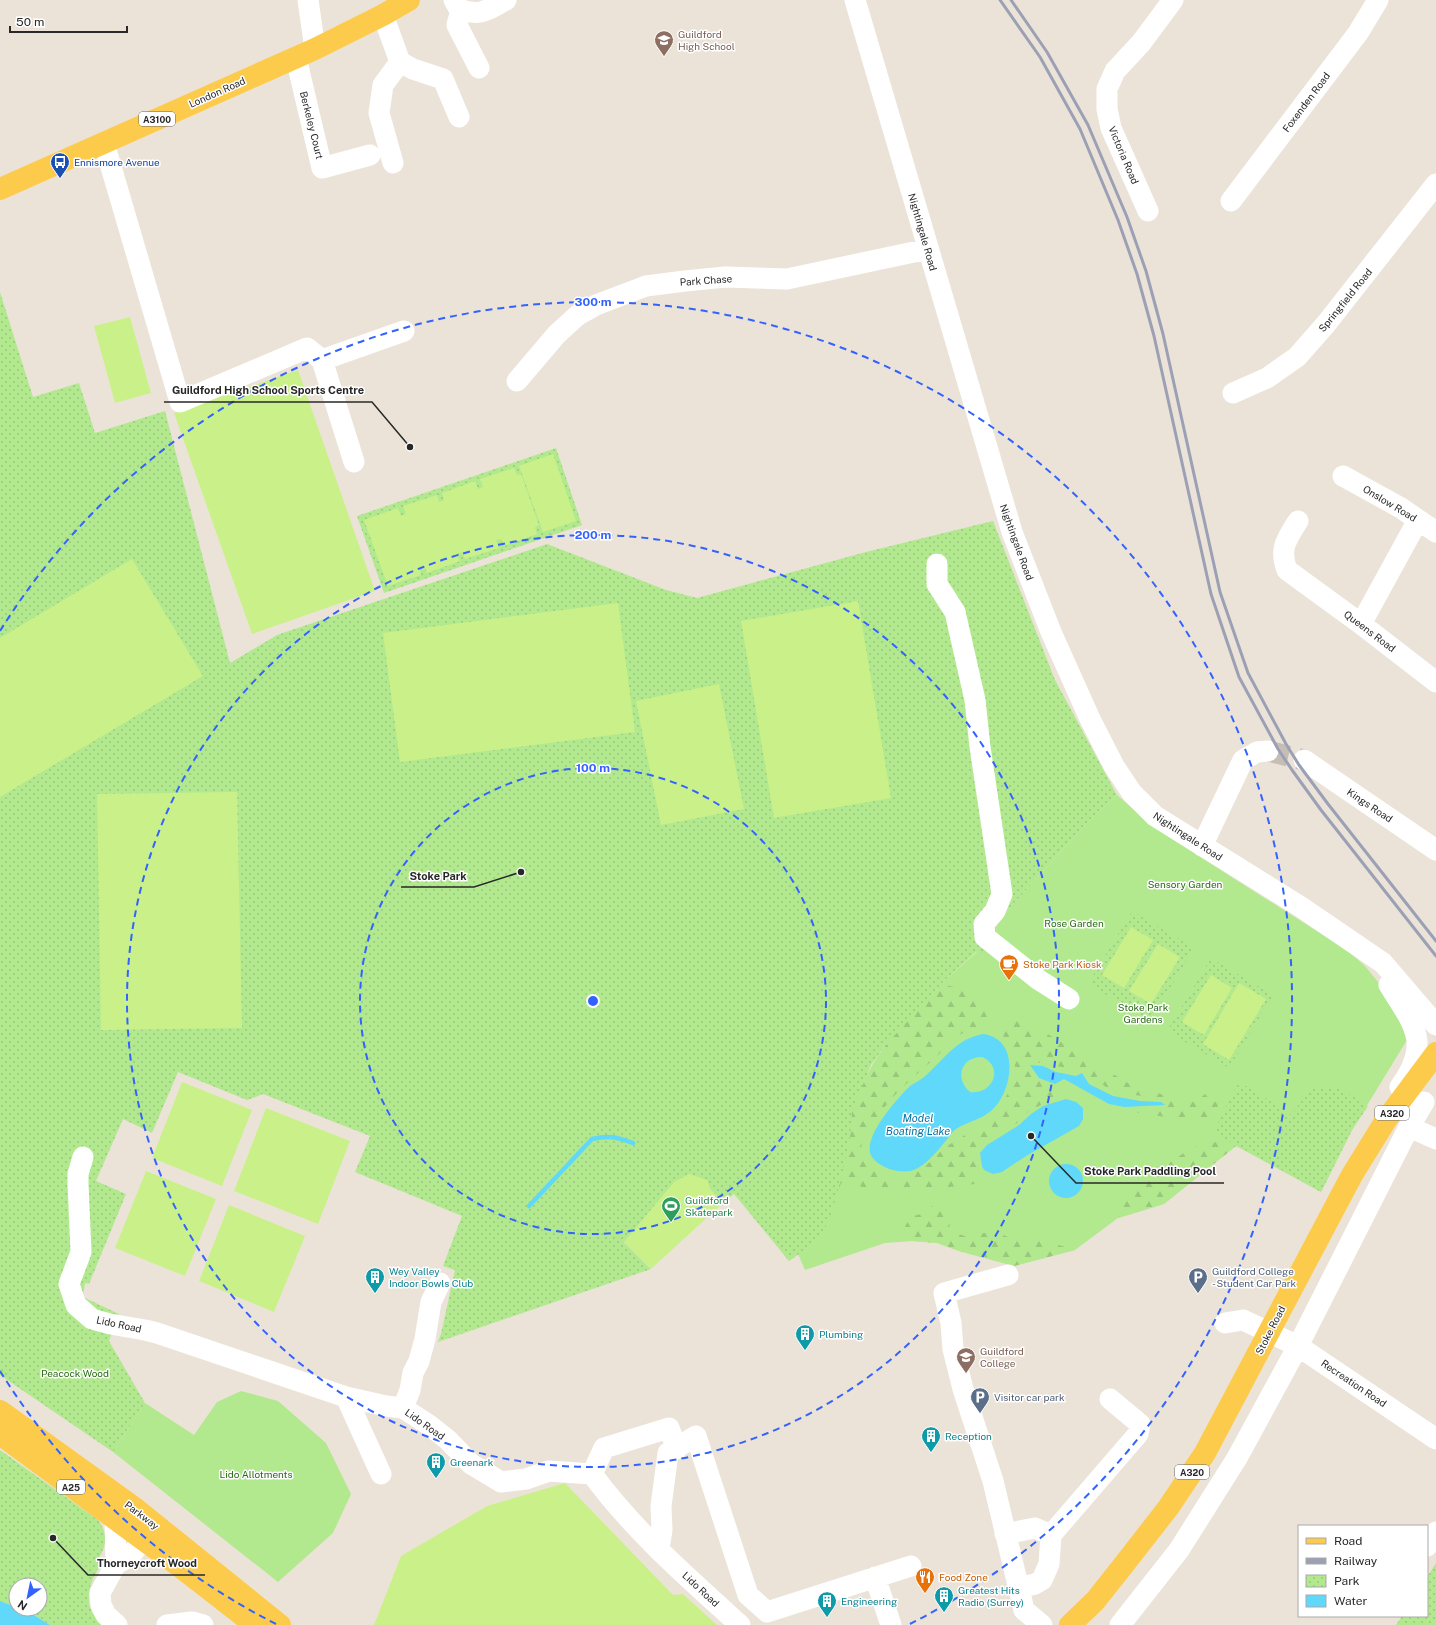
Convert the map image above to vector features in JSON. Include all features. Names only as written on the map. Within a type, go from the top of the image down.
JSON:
[{"type":"main road","name":"London Road","points":[[0,189],[305,53],[383,15],[409,0]]},
{"type":"main road","name":"Stoke Road","points":[[1070,1625],[1095,1600],[1168,1508],[1206,1453],[1352,1175],[1386,1120],[1436,1053]]},
{"type":"main road","name":"Parkway","points":[[0,1411],[136,1509],[280,1625]]},
{"type":"main road","name":"Parkway","points":[[0,1434],[143,1539],[255,1625]]},
{"type":"main road","name":"Stoke Road","points":[[1087,1625],[1095,1600]]},
{"type":"street","points":[[305,53],[308,0]]},
{"type":"street","points":[[458,5],[470,13],[480,13],[506,0]]},
{"type":"street","name":"Nightingale Road","points":[[854,0],[1012,532],[1051,632],[1090,719],[1114,766],[1132,793],[1156,816],[1301,907],[1383,963],[1436,1025]]},
{"type":"street","name":"Victoria Road","points":[[1148,211],[1111,128],[1107,110],[1107,89],[1115,71],[1141,43],[1174,0]]},
{"type":"street","name":"Foxenden Road","points":[[1231,201],[1358,33],[1378,0]]},
{"type":"street","points":[[458,5],[457,25],[479,68]]},
{"type":"street","points":[[383,15],[400,62],[413,69],[443,79],[460,117]]},
{"type":"street","name":"Berkeley Court","points":[[305,53],[322,168],[370,155]]},
{"type":"street","points":[[393,163],[379,113],[383,85],[400,62]]},
{"type":"street","points":[[104,143],[180,402],[307,348],[322,360],[354,462]]},
{"type":"street","name":"Springfield Road","points":[[1233,393],[1267,378],[1297,357],[1326,324],[1436,184]]},
{"type":"street","name":"Park Chase","points":[[517,381],[557,334],[578,315],[596,305],[646,286],[725,277],[787,280],[928,249]]},
{"type":"street","points":[[322,360],[404,331]]},
{"type":"street","name":"Onslow Road","points":[[1343,476],[1401,508],[1436,532]]},
{"type":"street","points":[[1361,624],[1418,520]]},
{"type":"street","name":"Queens Road","points":[[1298,522],[1286,542],[1283,558],[1287,570],[1361,624],[1436,682]]},
{"type":"street","points":[[937,564],[937,584],[955,612],[975,700],[980,747],[1002,894],[994,911],[984,924],[985,937],[1032,975],[1069,999]]},
{"type":"street","points":[[1202,846],[1243,760],[1257,752],[1268,751]]},
{"type":"street","name":"Kings Road","points":[[1304,760],[1434,844]]},
{"type":"street","name":"Nightingale Road","points":[[1352,1175],[1362,1145],[1378,1118],[1415,1063],[1418,1051],[1416,1031],[1371,954]]},
{"type":"street","points":[[1120,1625],[1179,1550],[1233,1465],[1298,1346],[1409,1126],[1424,1102]]},
{"type":"street","points":[[1409,1126],[1436,1139]]},
{"type":"street","name":"Lido Road","points":[[83,1157],[78,1174],[81,1252],[69,1284],[76,1305],[92,1319],[156,1333],[346,1397],[386,1406],[403,1408],[429,1425],[448,1440],[471,1464],[501,1482],[526,1479],[549,1471],[592,1474],[629,1520],[740,1625]]},
{"type":"street","points":[[1008,1275],[944,1293],[951,1323],[953,1349],[959,1376],[993,1481],[1024,1610],[1042,1625]]},
{"type":"street","points":[[403,1408],[410,1390],[413,1373],[419,1361],[431,1302],[440,1283]]},
{"type":"street","name":"Recreation Road","points":[[1225,1323],[1243,1320],[1270,1331],[1298,1346],[1436,1439]]},
{"type":"street","points":[[346,1397],[381,1474]]},
{"type":"street","points":[[1019,1588],[1035,1584],[1042,1580],[1049,1564],[1051,1535],[1140,1430],[1140,1424],[1110,1399]]},
{"type":"street","points":[[592,1474],[604,1448],[669,1428],[677,1449]]},
{"type":"street","points":[[659,1549],[662,1530],[661,1506],[668,1454],[696,1436],[748,1595],[767,1612],[911,1566]]},
{"type":"street","points":[[116,1564],[127,1558],[143,1539],[136,1509]]},
{"type":"street","points":[[115,1519],[116,1564],[100,1593],[101,1605],[106,1615],[118,1625]]},
{"type":"street","points":[[1005,1534],[1035,1528],[1051,1535]]},
{"type":"street","points":[[1428,1544],[1436,1532]]},
{"type":"street","points":[[875,1577],[891,1625]]},
{"type":"street","points":[[167,1625],[192,1622],[203,1625]]},
{"type":"green space","name":"Peacock Wood","points":[[0,292],[33,397],[79,383],[95,433],[165,411],[230,663],[277,635],[547,544],[666,590],[697,598],[866,552],[993,521],[1055,680],[1117,795],[1088,822],[996,923],[998,939],[989,950],[976,952],[944,981],[884,1047],[871,1065],[852,1111],[850,1139],[840,1183],[832,1211],[821,1238],[789,1261],[734,1194],[723,1203],[710,1189],[706,1180],[624,1242],[651,1269],[438,1342],[455,1270],[443,1266],[462,1216],[355,1172],[370,1136],[263,1094],[247,1100],[178,1072],[152,1133],[123,1119],[96,1181],[126,1194],[89,1284],[85,1283],[83,1297],[119,1314],[109,1341],[145,1403],[113,1452],[0,1375]]},
{"type":"green space","points":[[130,317],[151,393],[115,403],[94,326]]},
{"type":"green space","points":[[298,370],[375,591],[252,634],[174,413]]},
{"type":"green space","points":[[556,448],[582,525],[384,593],[357,516]]},
{"type":"green space","points":[[553,454],[576,521],[543,532],[519,466]]},
{"type":"green space","points":[[514,468],[517,475],[521,474],[539,525],[535,527],[537,534],[504,546],[501,539],[496,540],[499,548],[465,559],[462,552],[457,554],[460,561],[427,573],[424,566],[419,567],[421,575],[388,586],[364,520],[398,508],[401,516],[406,514],[403,506],[437,495],[439,502],[444,500],[442,493],[475,481],[478,489],[483,487],[480,479]]},
{"type":"green space","points":[[132,559],[203,676],[0,797],[0,638]]},
{"type":"green space","points":[[858,601],[891,798],[774,818],[741,621]]},
{"type":"green space","points":[[618,603],[635,732],[400,762],[383,633]]},
{"type":"green space","points":[[719,684],[744,809],[661,825],[636,701]]},
{"type":"green space","points":[[237,792],[242,1028],[101,1030],[97,794]]},
{"type":"green space","name":"Stoke Park Gardens","points":[[1117,795],[1148,822],[1172,839],[1348,951],[1365,966],[1394,1005],[1407,1040],[1352,1130],[1321,1192],[1236,1146],[1164,1204],[1118,1218],[1075,1250],[1014,1266],[959,1251],[937,1243],[913,1241],[885,1243],[805,1270],[798,1254],[821,1238],[884,1047],[944,981],[977,952],[998,939],[996,923],[1088,822]]},
{"type":"green space","points":[[1132,911],[1194,948],[1150,1021],[1088,984]]},
{"type":"green space","points":[[1131,927],[1153,940],[1124,988],[1102,975]]},
{"type":"green space","points":[[1158,944],[1180,957],[1151,1004],[1129,991]]},
{"type":"green space","points":[[1211,958],[1273,995],[1229,1068],[1167,1031]]},
{"type":"green space","points":[[1211,975],[1232,988],[1204,1035],[1182,1022]]},
{"type":"green space","points":[[1239,983],[1266,999],[1229,1060],[1203,1044]]},
{"type":"green space","points":[[941,984],[967,990],[980,1003],[991,1025],[990,1029],[979,1028],[961,1034],[954,1039],[894,1096],[879,1114],[865,1135],[862,1142],[862,1148],[866,1160],[881,1174],[893,1178],[901,1177],[920,1170],[946,1147],[975,1128],[999,1107],[1009,1092],[1015,1066],[1012,1048],[1001,1034],[1018,1018],[1051,1036],[1128,1083],[1146,1088],[1182,1103],[1197,1101],[1205,1094],[1219,1105],[1210,1117],[1203,1119],[1181,1119],[1124,1110],[1164,1108],[1165,1105],[1153,1098],[1112,1091],[1084,1072],[1050,1064],[1024,1061],[1042,1083],[1053,1087],[1059,1098],[1029,1111],[1017,1123],[985,1144],[977,1152],[977,1162],[981,1178],[975,1184],[915,1191],[880,1190],[841,1183],[821,1238],[789,1261],[756,1218],[864,1081],[879,1054],[909,1018]]},
{"type":"green space","points":[[182,1082],[252,1110],[222,1186],[152,1158]]},
{"type":"green space","points":[[1238,1084],[1249,1087],[1291,1115],[1312,1087],[1338,1087],[1368,1106],[1352,1130],[1321,1192],[1213,1132]]},
{"type":"green space","points":[[266,1108],[350,1141],[318,1224],[234,1191]]},
{"type":"green space","points":[[1208,1141],[1236,1146],[1164,1204],[1118,1218],[1131,1188],[1190,1149]]},
{"type":"green space","points":[[146,1171],[216,1199],[185,1276],[115,1248]]},
{"type":"green space","name":"Guildford Skatepark","points":[[689,1174],[707,1180],[710,1189],[723,1203],[651,1269],[624,1242],[674,1182]]},
{"type":"green space","points":[[936,1199],[951,1209],[949,1231],[968,1237],[992,1231],[1014,1239],[1036,1238],[1075,1250],[1014,1266],[959,1251],[937,1243],[912,1241],[905,1226],[912,1216],[927,1213]]},
{"type":"green space","points":[[229,1205],[305,1236],[274,1312],[199,1281]]},
{"type":"green space","name":"Lido Allotments","points":[[241,1391],[278,1401],[326,1443],[351,1494],[333,1533],[278,1582],[113,1452],[145,1403],[194,1435],[217,1402]]},
{"type":"green space","points":[[0,1450],[98,1520],[104,1529],[105,1543],[99,1558],[103,1561],[94,1577],[89,1593],[91,1609],[95,1617],[102,1625],[50,1625],[37,1617],[48,1617],[48,1577],[8,1577],[8,1604],[0,1601]]},
{"type":"green space","points":[[565,1483],[673,1595],[683,1594],[717,1625],[374,1625],[401,1556],[487,1506]]},
{"type":"green space","points":[[1436,1563],[1436,1625],[1396,1625],[1401,1617],[1428,1617],[1428,1575]]},
{"type":"water","name":"Model Boating Lake","points":[[983,1034],[995,1038],[1003,1045],[1008,1056],[1010,1067],[1008,1080],[999,1102],[987,1114],[955,1130],[930,1158],[915,1170],[904,1172],[896,1171],[878,1163],[872,1157],[870,1149],[871,1140],[882,1119],[910,1086],[923,1078],[957,1046],[973,1037]],"holes":[[[982,1057],[989,1061],[993,1067],[994,1073],[990,1085],[978,1092],[970,1092],[962,1081],[962,1069],[965,1064],[969,1060]]]},
{"type":"water","points":[[1030,1065],[1043,1066],[1056,1072],[1076,1076],[1082,1073],[1089,1084],[1113,1096],[1140,1101],[1161,1102],[1165,1105],[1124,1107],[1109,1104],[1064,1079],[1055,1084],[1039,1078]]},
{"type":"water","points":[[1066,1099],[1076,1102],[1083,1108],[1083,1119],[1079,1126],[1026,1156],[1002,1172],[993,1174],[984,1170],[980,1153],[987,1145],[1019,1125],[1043,1106]]},
{"type":"water","points":[[1066,1164],[1078,1169],[1083,1181],[1078,1193],[1066,1198],[1054,1193],[1049,1181],[1054,1169]]},
{"type":"water","points":[[0,1601],[8,1604],[8,1617],[37,1617],[50,1625],[0,1625]]},
{"type":"waterway","points":[[529,1206],[592,1139],[613,1137],[633,1143]]},
{"type":"tunnel","points":[[1268,751],[1304,760]]},
{"type":"railway","points":[[1000,0],[1040,57],[1080,129],[1118,220],[1137,274],[1154,336],[1211,594],[1239,677],[1278,749],[1292,770],[1321,810],[1436,956]]},
{"type":"railway","points":[[1011,0],[1047,52],[1088,125],[1127,217],[1146,271],[1163,334],[1220,592],[1248,673],[1299,765],[1436,941]]},
{"type":"place","name":"Guildford High School","points":[[664,57]]},
{"type":"place","name":"Ennismore Avenue","points":[[60,179]]},
{"type":"place","name":"Guildford High School Sports Centre","points":[[410,447]]},
{"type":"place","name":"Stoke Park","points":[[521,872]]},
{"type":"place","name":"Stoke Park Kiosk","points":[[1009,981]]},
{"type":"place","name":"Stoke Park Paddling Pool","points":[[1031,1136]]},
{"type":"place","name":"Guildford Skatepark","points":[[671,1223]]},
{"type":"place","name":"Wey Valley Indoor Bowls Club","points":[[375,1294]]},
{"type":"place","name":"Guildford College - Student Car Park","points":[[1198,1294]]},
{"type":"place","name":"Plumbing","points":[[805,1351]]},
{"type":"place","name":"Guildford College","points":[[966,1374]]},
{"type":"place","name":"Visitor car park","points":[[980,1414]]},
{"type":"place","name":"Reception","points":[[931,1453]]},
{"type":"place","name":"Greenark","points":[[436,1479]]},
{"type":"place","name":"Thorneycroft Wood","points":[[53,1538]]},
{"type":"place","name":"Food Zone","points":[[925,1594]]},
{"type":"place","name":"Greatest Hits Radio (Surrey)","points":[[944,1613]]},
{"type":"place","name":"Engineering","points":[[827,1618]]},
{"type":"park label","name":"Sensory Garden","points":[[1185,884]]},
{"type":"park label","name":"Rose Garden","points":[[1074,923]]}]
